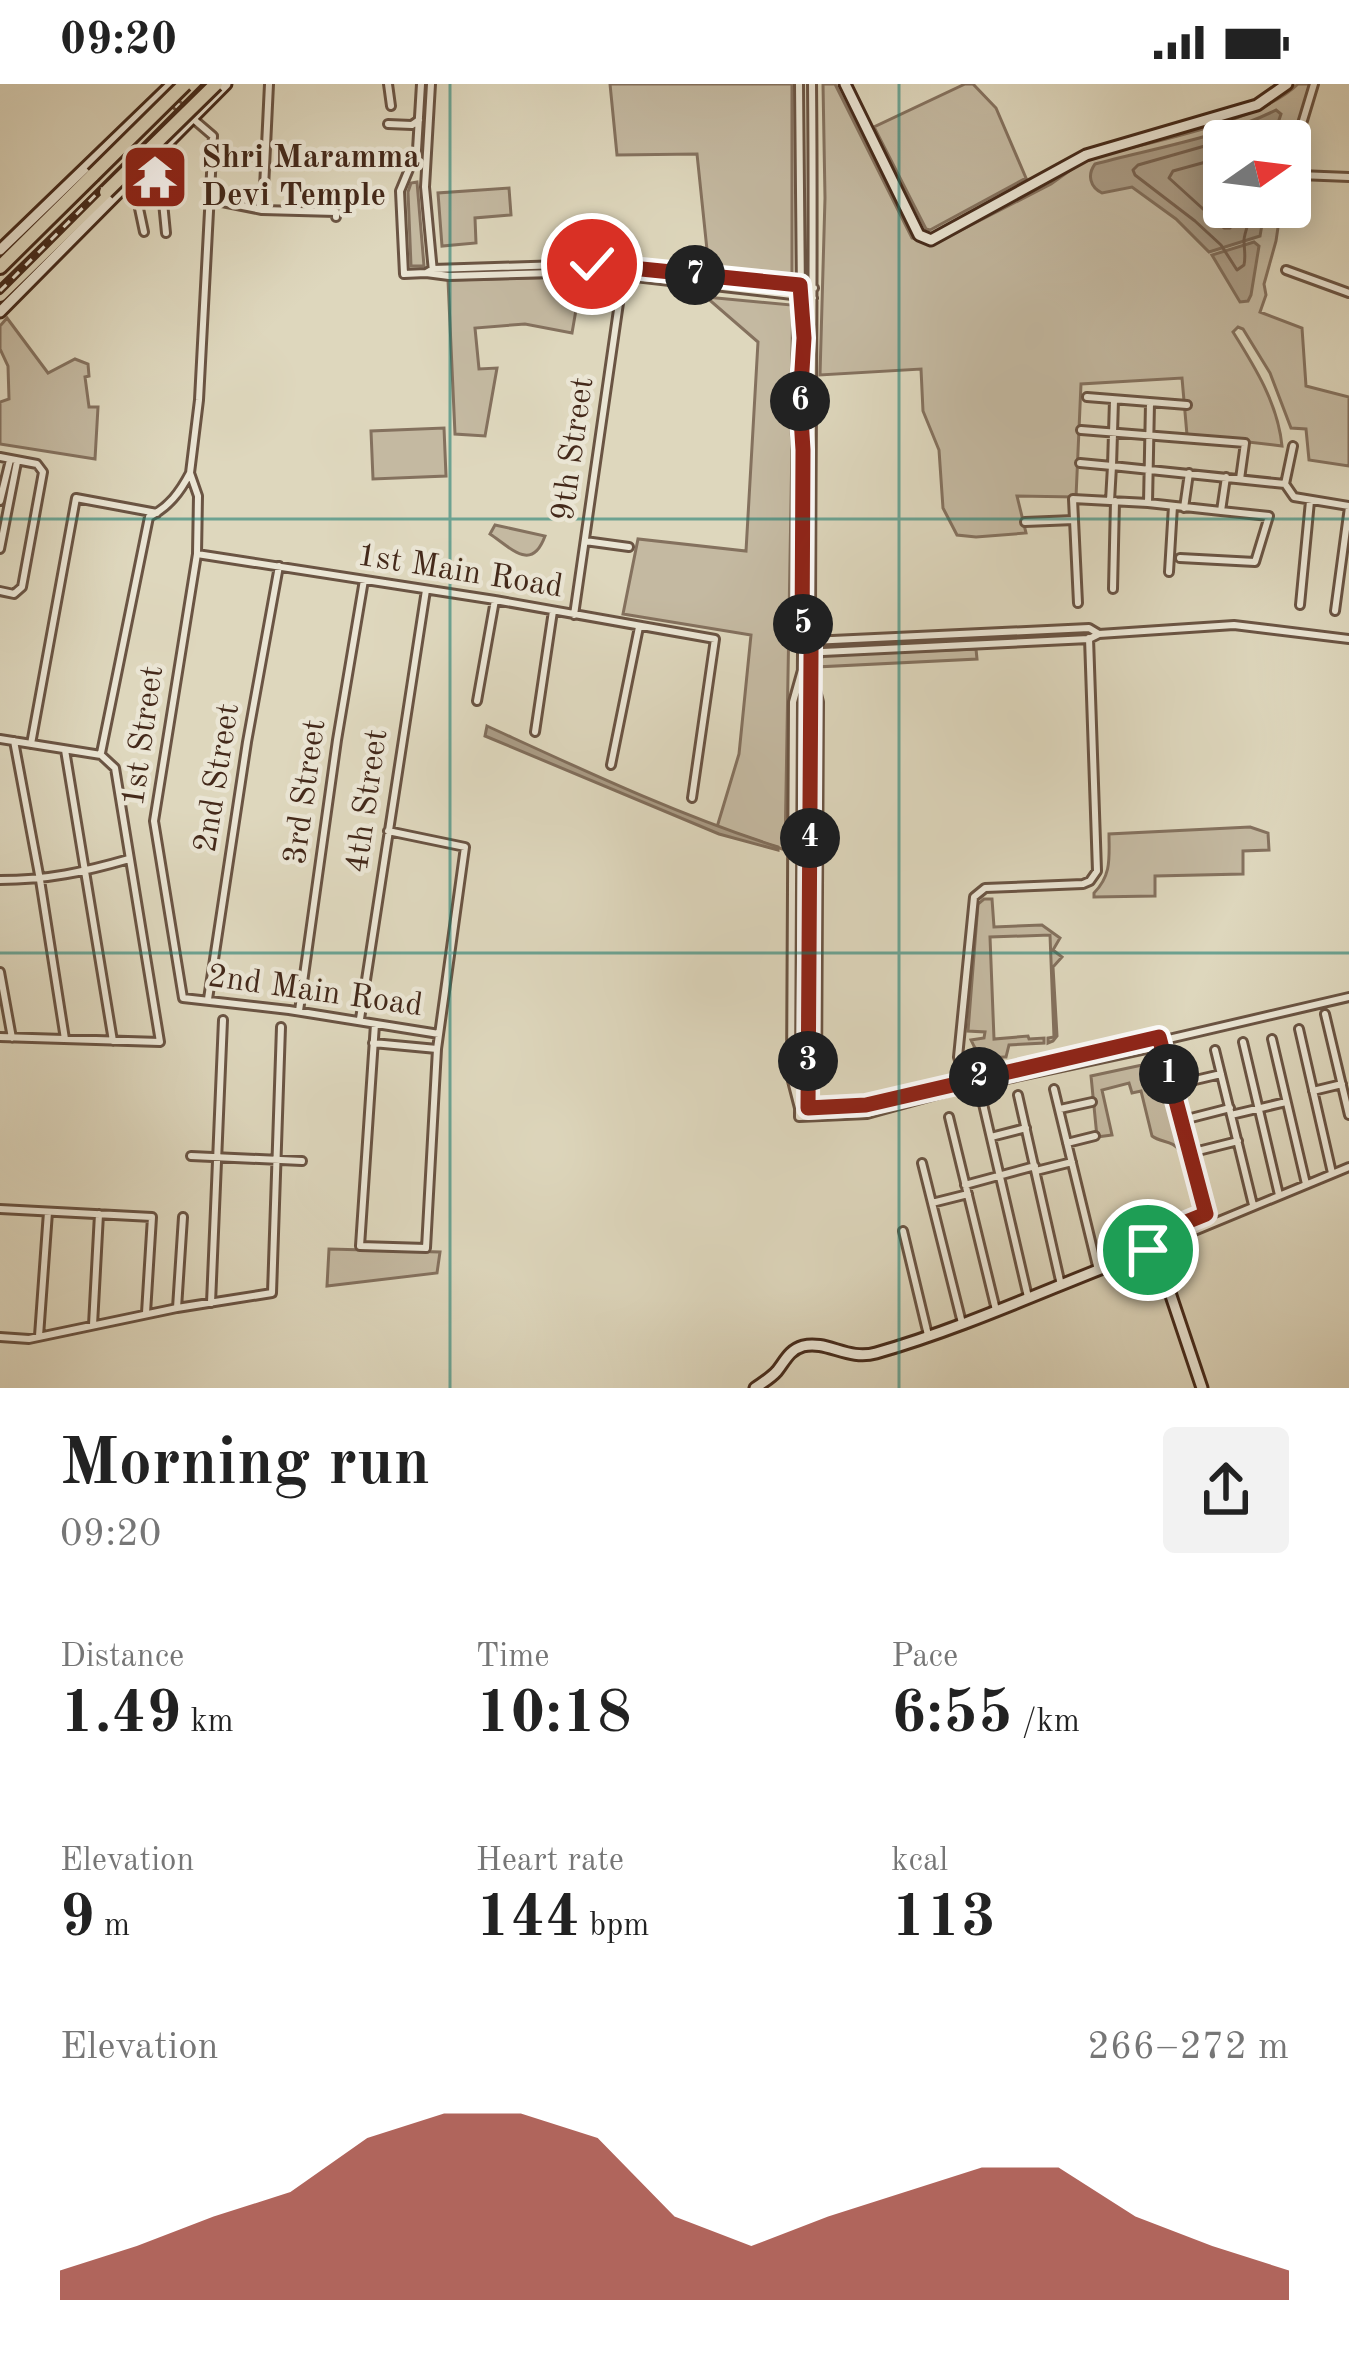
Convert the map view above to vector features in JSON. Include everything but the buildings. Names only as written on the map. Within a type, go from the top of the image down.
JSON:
[{"type":"highway","points":[[0,267],[185,84]]},
{"type":"highway","points":[[0,295],[216,84]]},
{"type":"street","points":[[0,250],[172,84]]},
{"type":"street","points":[[0,312],[226,84]]},
{"type":"street","points":[[264,188],[269,84]]},
{"type":"street","points":[[388,84],[391,106]]},
{"type":"street","points":[[421,84],[417,150],[400,191],[404,274],[592,264],[800,285],[814,293]]},
{"type":"street","points":[[431,84],[424,187],[431,273]]},
{"type":"street","points":[[799,84],[806,641],[805,1111]]},
{"type":"street","points":[[806,641],[814,451],[810,404],[812,84]]},
{"type":"street","points":[[845,84],[919,235],[931,240],[1086,155],[1257,105],[1287,84]]},
{"type":"street","points":[[1303,120],[1314,84]]},
{"type":"street","points":[[162,93],[193,118]]},
{"type":"street","name":"1st Street","points":[[183,998],[154,820],[197,554],[198,496],[190,473],[213,136],[193,118]]},
{"type":"street","points":[[388,124],[420,120]]},
{"type":"street","points":[[154,158],[166,233]]},
{"type":"street","points":[[1311,176],[1349,178]]},
{"type":"street","points":[[133,180],[144,232]]},
{"type":"street","points":[[212,200],[262,210],[336,214],[336,201]]},
{"type":"street","points":[[1286,270],[1349,292]]},
{"type":"street","points":[[431,273],[591,272],[801,296],[814,293]]},
{"type":"street","name":"9th Street","points":[[574,615],[622,290]]},
{"type":"street","points":[[1087,397],[1187,406]]},
{"type":"street","points":[[1113,590],[1114,399]]},
{"type":"street","points":[[1148,503],[1150,403]]},
{"type":"street","points":[[1081,430],[1245,443],[1240,479]]},
{"type":"street","points":[[1293,446],[1285,484],[1294,497],[1349,506],[1335,610]]},
{"type":"street","points":[[0,457],[38,464],[43,472],[22,587],[14,594],[0,591]]},
{"type":"street","points":[[0,502],[13,461]]},
{"type":"street","points":[[0,550],[13,461]]},
{"type":"street","points":[[1080,463],[1285,484]]},
{"type":"street","points":[[101,755],[149,517],[181,490],[190,473]]},
{"type":"street","points":[[1184,508],[1189,473]]},
{"type":"street","points":[[1221,511],[1226,477]]},
{"type":"street","points":[[32,744],[76,498],[157,513]]},
{"type":"street","points":[[1078,603],[1073,500],[1269,516],[1255,562],[1180,558]]},
{"type":"street","points":[[1300,605],[1310,501]]},
{"type":"street","points":[[1168,572],[1173,506]]},
{"type":"street","points":[[1024,522],[1074,520]]},
{"type":"street","points":[[585,541],[628,547]]},
{"type":"street","name":"1st Main Road","points":[[197,554],[715,638],[692,798]]},
{"type":"street","name":"2nd Street","points":[[208,999],[279,566]]},
{"type":"street","name":"3rd Street","points":[[299,1012],[364,580]]},
{"type":"street","name":"4th Street","points":[[360,1021],[426,590]]},
{"type":"street","points":[[477,700],[495,600]]},
{"type":"street","points":[[536,732],[553,611]]},
{"type":"street","points":[[806,653],[1089,639],[1099,634],[1234,625],[1349,638]]},
{"type":"street","points":[[611,765],[640,627]]},
{"type":"street","points":[[806,641],[1089,628],[1099,634]]},
{"type":"street","points":[[965,1080],[958,1057],[974,897],[985,888],[1083,884],[1097,871],[1089,628]]},
{"type":"street","points":[[805,1111],[817,1077],[819,702],[806,670]]},
{"type":"street","points":[[805,1111],[790,1077],[792,724],[793,702],[806,670]]},
{"type":"street","points":[[0,739],[101,755],[115,769],[160,1042],[0,1037]]},
{"type":"street","points":[[14,741],[65,1040]]},
{"type":"street","points":[[65,750],[113,1041]]},
{"type":"street","points":[[376,1023],[361,1246],[426,1248],[437,1049],[465,847],[388,831]]},
{"type":"street","points":[[0,880],[40,880],[129,859]]},
{"type":"street","points":[[0,972],[12,1038]]},
{"type":"street","name":"2nd Main Road","points":[[183,998],[440,1034]]},
{"type":"street","points":[[805,1111],[867,1114],[1349,998]]},
{"type":"street","points":[[1325,1014],[1349,1115]]},
{"type":"street","points":[[211,1303],[223,1020]]},
{"type":"street","points":[[0,1337],[39,1336],[272,1293],[281,1027]]},
{"type":"street","points":[[1299,1029],[1332,1173]]},
{"type":"street","points":[[1272,1039],[1306,1184]]},
{"type":"street","points":[[805,1111],[866,1105],[965,1080],[1160,1042]]},
{"type":"street","points":[[1160,1042],[1206,1214],[1159,1233],[1158,1246],[1202,1388]]},
{"type":"street","points":[[1243,1042],[1279,1195]]},
{"type":"street","points":[[374,1043],[437,1049]]},
{"type":"street","points":[[1215,1050],[1253,1205]]},
{"type":"street","points":[[1185,1056],[1192,1081],[1221,1074]]},
{"type":"street","points":[[1313,1091],[1342,1084]]},
{"type":"street","points":[[1054,1088],[1098,1270]]},
{"type":"street","points":[[1018,1095],[1061,1285]]},
{"type":"street","points":[[1187,1119],[1287,1101]]},
{"type":"street","points":[[1059,1109],[1092,1102]]},
{"type":"street","points":[[983,1104],[1028,1298]]},
{"type":"street","points":[[949,1117],[996,1310]]},
{"type":"street","points":[[991,1137],[1026,1128]]},
{"type":"street","points":[[1067,1143],[1095,1136]]},
{"type":"street","points":[[1198,1151],[1238,1141]]},
{"type":"street","points":[[191,1156],[302,1162]]},
{"type":"street","points":[[922,1162],[962,1323]]},
{"type":"street","points":[[932,1203],[1000,1175],[1072,1162]]},
{"type":"street","points":[[754,1388],[803,1346],[863,1356],[928,1335],[1349,1167]]},
{"type":"street","points":[[0,1209],[152,1217],[146,1315]]},
{"type":"street","points":[[39,1336],[48,1212]]},
{"type":"street","points":[[93,1324],[99,1214]]},
{"type":"street","points":[[177,1308],[183,1216]]},
{"type":"street","points":[[903,1231],[928,1335]]},
{"type":"shaded area","points":[[610,84],[792,84],[792,278],[709,269],[697,154],[617,155]]},
{"type":"shaded area","points":[[823,84],[835,84],[912,238],[934,244],[1051,184],[1079,164],[1203,129],[1203,228],[1278,228],[1260,312],[1302,328],[1306,386],[1349,397],[1349,466],[1309,460],[1306,429],[1291,428],[1270,373],[1238,327],[1233,332],[1271,401],[1282,446],[1187,435],[1182,378],[1081,384],[1076,497],[1017,496],[1026,533],[957,535],[943,508],[939,450],[923,411],[921,369],[820,375]]},
{"type":"shaded area","points":[[973,84],[996,108],[1026,178],[926,229],[874,127]]},
{"type":"shaded area","points":[[1298,84],[1310,84],[1299,120],[1232,120]]},
{"type":"shaded area","points":[[417,182],[424,266],[411,266],[408,192],[411,183]]},
{"type":"shaded area","points":[[509,188],[511,215],[475,218],[476,243],[442,246],[438,193]]},
{"type":"shaded area","points":[[564,277],[577,304],[572,333],[525,324],[475,328],[479,369],[497,368],[485,436],[455,434],[448,280]]},
{"type":"shaded area","points":[[706,297],[792,305],[785,850],[717,827],[739,754],[751,635],[623,614],[638,539],[746,551],[758,342]]},
{"type":"shaded area","points":[[7,318],[48,373],[75,359],[88,364],[89,407],[98,407],[95,459],[0,444],[0,402],[9,399],[0,326]]},
{"type":"shaded area","points":[[444,428],[446,476],[373,479],[371,431]]},
{"type":"shaded area","points":[[495,525],[545,536],[534,553],[521,554],[490,534]]},
{"type":"shaded area","points":[[976,649],[977,659],[815,667],[824,655]]},
{"type":"shaded area","points":[[1250,827],[1268,833],[1269,850],[1243,851],[1243,874],[1155,876],[1155,896],[1094,897],[1107,872],[1109,834]]},
{"type":"shaded area","points":[[992,899],[994,927],[1042,925],[1060,938],[1053,950],[1062,957],[1053,967],[1057,1036],[1048,1043],[1054,1037],[1050,935],[990,937],[994,1039],[1044,1038],[1044,1043],[1009,1045],[1006,1057],[981,1054],[971,1040],[984,1038],[985,1032],[968,1031],[978,904]]},
{"type":"shaded area","points":[[1156,1062],[1180,1151],[1152,1136],[1141,1091],[1132,1093],[1129,1083],[1102,1090],[1112,1135],[1097,1137],[1091,1076]]},
{"type":"shaded area","points":[[329,1249],[440,1252],[437,1273],[327,1286]]},
{"type":"water","points":[[1276,110],[1281,114],[1279,120],[1256,119]]},
{"type":"water","points":[[1203,137],[1203,228],[1261,228],[1260,236],[1209,252],[1176,219],[1132,187],[1098,190],[1091,176],[1095,164]]},
{"type":"water","points":[[1254,242],[1259,246],[1251,295],[1240,302],[1212,255]]},
{"type":"water","points":[[487,726],[778,850],[719,834],[485,736]]},
{"type":"railway","points":[[0,291],[206,84]]},
{"type":"place","name":"Shri Maramma Devi Temple","points":[[155,177]]},
{"type":"route","points":[[592,264],[800,285],[804,338],[802,641],[811,641],[808,1108],[866,1105],[1159,1037],[1206,1214],[1159,1233],[1162,1244],[1148,1250]]}]
